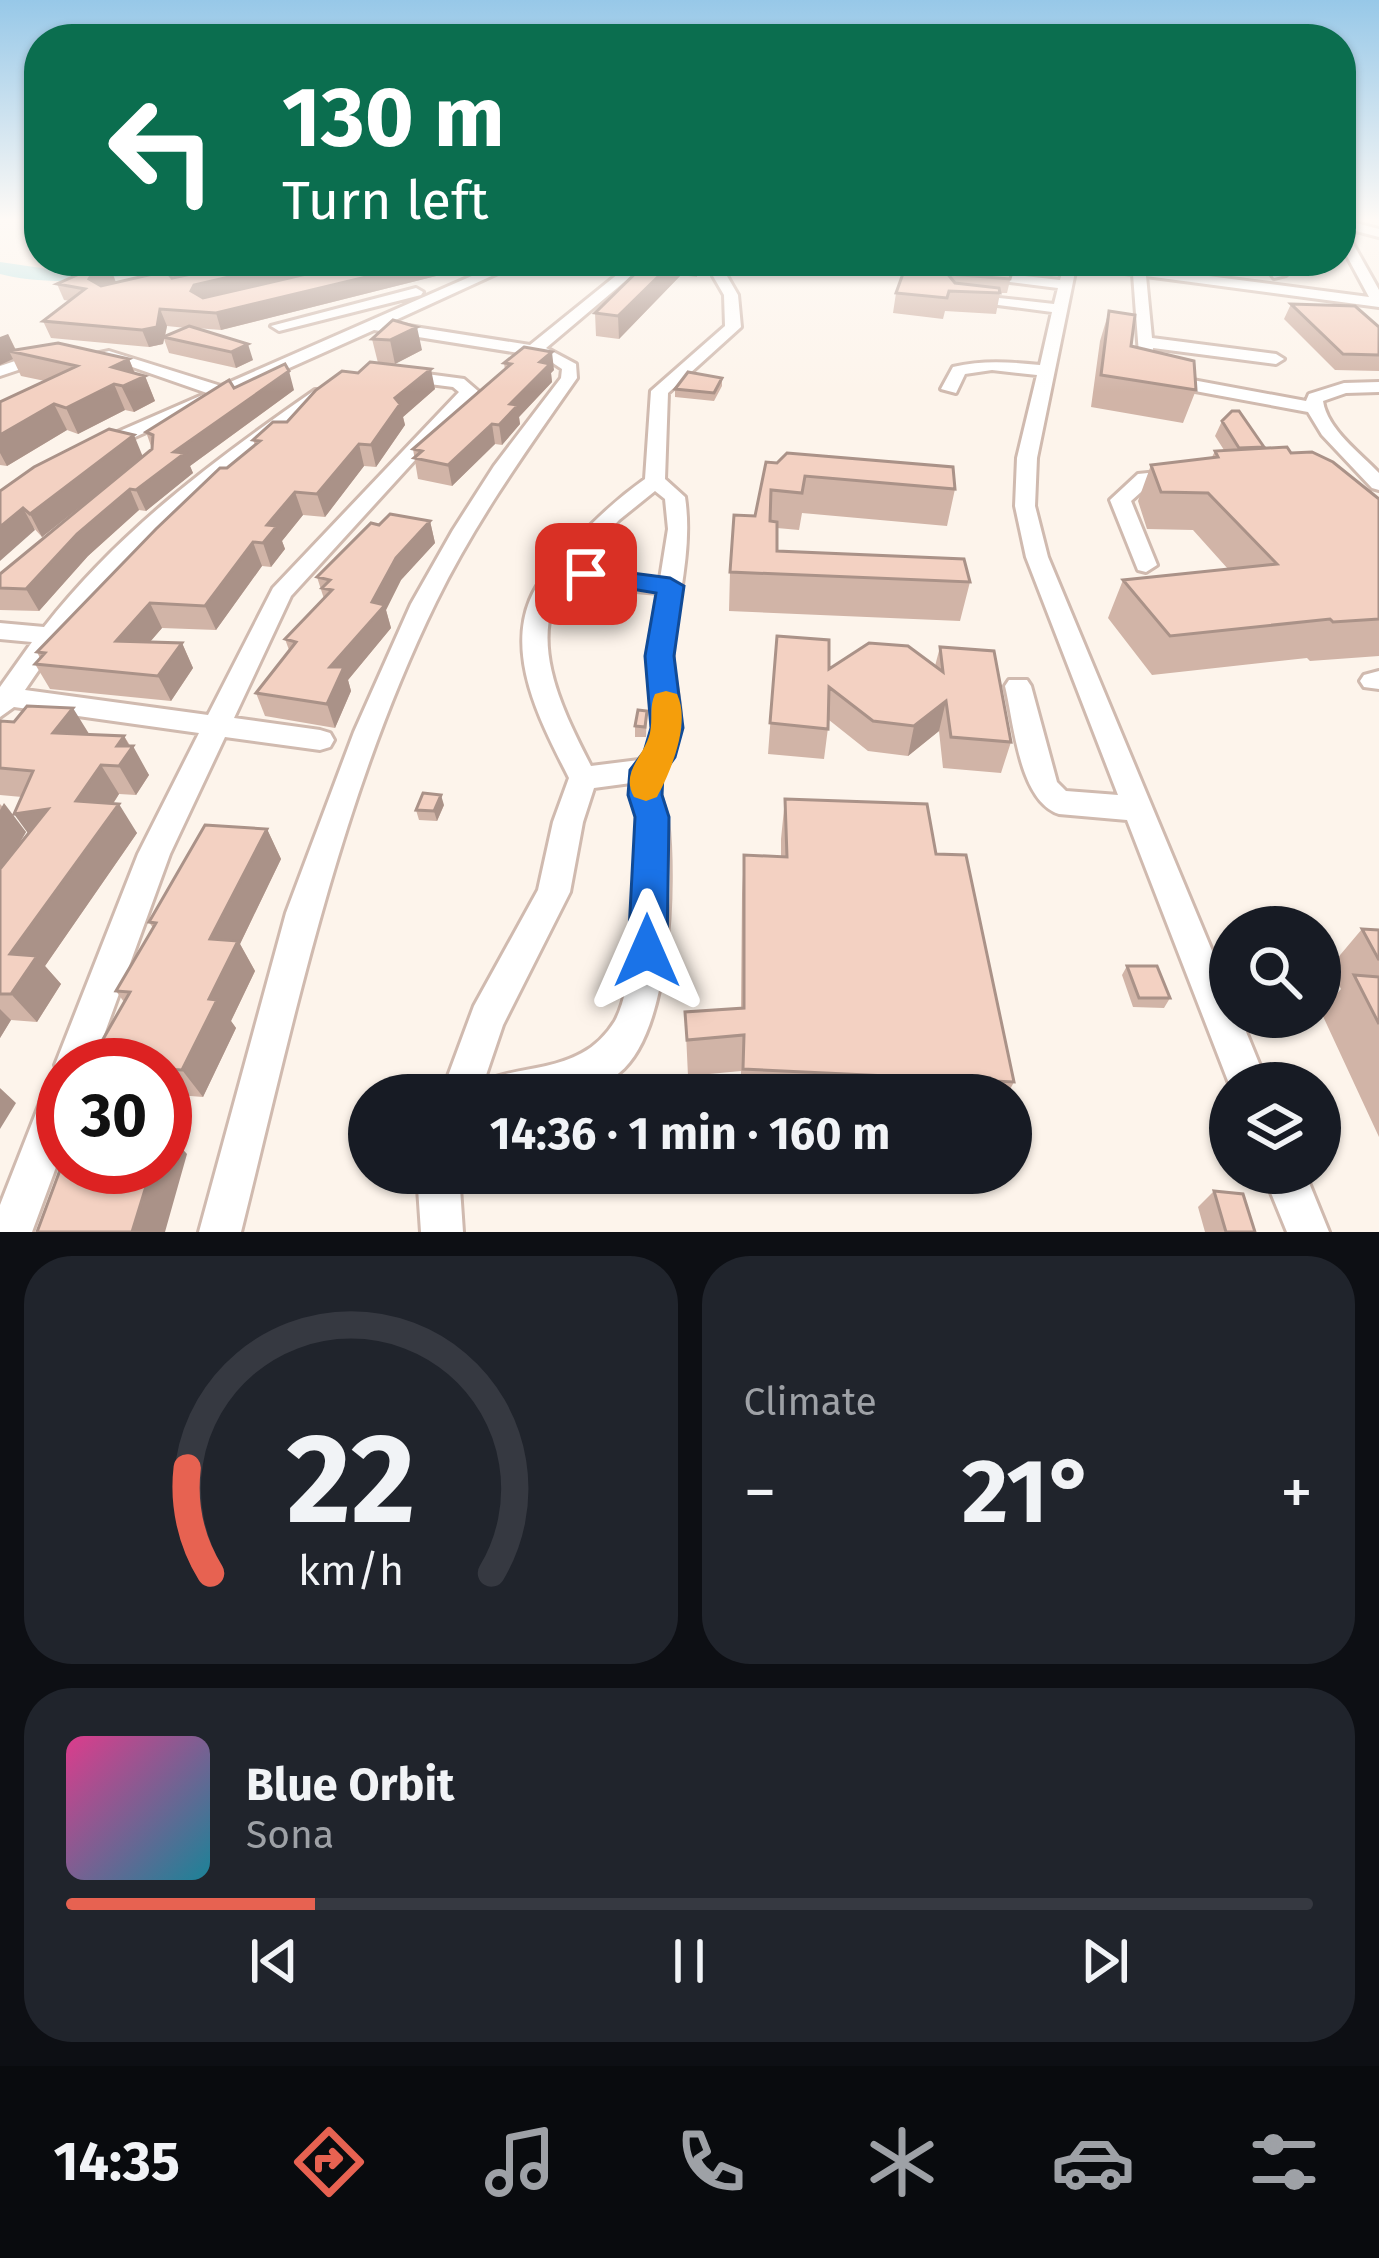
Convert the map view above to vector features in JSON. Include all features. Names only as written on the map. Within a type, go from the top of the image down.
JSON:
[{"type":"street","points":[[130,287],[177,276]]},
{"type":"street","points":[[279,326],[410,294],[459,276]]},
{"type":"street","points":[[80,456],[470,276]]},
{"type":"street","points":[[534,350],[623,276]]},
{"type":"street","points":[[655,481],[660,391],[733,326],[731,295],[720,276]]},
{"type":"street","points":[[985,276],[1004,281],[1066,277]]},
{"type":"street","points":[[1139,276],[1147,377],[1314,409]]},
{"type":"street","points":[[1183,276],[1378,301]]},
{"type":"street","points":[[1215,276],[1378,301]]},
{"type":"street","points":[[1325,291],[1357,276]]},
{"type":"street","points":[[953,295],[1013,311],[1066,277]]},
{"type":"street","points":[[1066,277],[1027,458],[1025,506],[1037,556],[1240,1062]]},
{"type":"street","points":[[220,1232],[303,913],[368,732],[423,604],[464,530],[501,470],[569,378],[570,368],[562,358],[534,350],[371,325]]},
{"type":"street","points":[[1144,342],[1276,358]]},
{"type":"street","points":[[0,371],[71,352]]},
{"type":"street","points":[[92,352],[221,392]]},
{"type":"street","points":[[950,389],[959,370],[976,365],[1047,371]]},
{"type":"street","points":[[84,1038],[154,854],[281,593],[469,391],[458,383],[372,373]]},
{"type":"street","points":[[320,740],[2,700],[49,636],[152,523],[336,383]]},
{"type":"street","points":[[1379,387],[1327,392],[1315,398],[1314,409],[1379,484]]},
{"type":"street","points":[[1146,565],[1120,500],[1145,478],[1210,475]]},
{"type":"street","points":[[467,1074],[487,1019],[554,892],[583,778],[552,714],[536,647],[539,606],[563,568],[617,506],[655,481]]},
{"type":"street","points":[[574,1074],[610,1057],[634,1026],[647,984],[652,817],[645,795],[647,770],[658,757],[667,728],[660,656],[677,513],[675,497],[655,481]]},
{"type":"street","points":[[563,568],[614,582],[670,586]]},
{"type":"street","points":[[0,631],[49,636]]},
{"type":"street","points":[[1018,686],[1044,788],[1050,795],[1059,802],[1138,809]]},
{"type":"street","points":[[583,778],[647,770]]},
{"type":"street","points":[[11,1232],[36,1166]]},
{"type":"street","points":[[440,1194],[442,1232]]},
{"type":"street","points":[[1293,1194],[1308,1232]]},
{"type":"building","points":[[74,276],[91,276],[101,286],[142,276],[231,276],[194,285],[191,291],[203,298],[295,276],[368,276],[216,313],[160,309],[157,327],[142,330],[43,321],[85,289],[57,284]]},
{"type":"building","points":[[632,276],[658,276],[618,316],[595,313]]},
{"type":"building","points":[[902,276],[950,276],[955,283],[999,288],[1000,293],[949,291],[947,298],[896,293]]},
{"type":"building","points":[[1291,304],[1355,306],[1379,327],[1379,355],[1343,354]]},
{"type":"building","points":[[1109,311],[1135,315],[1131,346],[1194,361],[1196,390],[1101,375]]},
{"type":"building","points":[[393,320],[417,327],[390,340],[372,339]]},
{"type":"building","points":[[189,326],[248,344],[231,352],[163,337]]},
{"type":"building","points":[[58,343],[129,359],[112,367],[145,376],[123,386],[114,384],[66,408],[54,404],[0,435],[0,402],[77,366],[9,351]]},
{"type":"building","points":[[524,347],[552,352],[540,362],[550,364],[510,404],[518,405],[499,425],[492,424],[448,465],[414,458],[422,451],[413,449],[511,364],[504,363]]},
{"type":"building","points":[[370,362],[431,369],[395,398],[400,404],[371,445],[359,444],[317,494],[295,492],[267,525],[277,526],[263,543],[253,542],[205,606],[150,603],[116,641],[182,643],[158,676],[35,664],[45,653],[37,652],[220,468],[227,468],[260,441],[253,440],[273,422],[287,422],[316,390],[342,371],[358,373]]},
{"type":"building","points":[[285,364],[289,371],[174,452],[185,453],[136,490],[130,489],[77,534],[26,589],[0,588],[0,574],[152,449],[153,435],[146,432],[229,380],[234,388]]},
{"type":"building","points":[[688,372],[722,378],[714,393],[675,389]]},
{"type":"building","points":[[1239,411],[1264,447],[1239,448],[1222,421]]},
{"type":"building","points":[[109,429],[134,435],[30,514],[23,508],[0,527],[0,491],[34,467]]},
{"type":"building","points":[[1287,447],[1291,453],[1312,452],[1333,462],[1379,499],[1379,619],[1330,619],[1170,636],[1123,580],[1277,564],[1208,493],[1161,492],[1151,465],[1218,457],[1215,451]]},
{"type":"building","points":[[787,453],[953,467],[955,489],[805,476],[802,493],[771,490],[770,521],[777,522],[777,551],[964,559],[970,582],[730,572],[734,515],[755,516],[766,462],[777,463]]},
{"type":"building","points":[[390,514],[430,521],[396,558],[372,602],[385,605],[330,667],[344,667],[327,704],[256,693],[296,642],[285,639],[332,590],[322,588],[330,580],[317,577],[371,523],[379,525]]},
{"type":"building","points":[[777,636],[829,640],[829,669],[869,643],[908,646],[943,672],[940,647],[994,651],[1011,742],[951,737],[946,701],[914,726],[873,721],[829,687],[828,729],[770,723]]},
{"type":"building","points":[[27,706],[73,708],[53,733],[124,736],[117,746],[133,746],[119,766],[101,765],[76,801],[119,804],[10,954],[37,956],[11,994],[0,994],[0,869],[48,809],[14,814],[33,771],[0,768],[0,723],[14,722]]},
{"type":"building","points":[[638,710],[647,711],[645,727],[635,726]]},
{"type":"building","points":[[423,793],[441,795],[434,811],[416,810]]},
{"type":"building","points":[[785,799],[927,804],[936,854],[966,855],[1012,1074],[743,1069],[744,1035],[687,1040],[685,1012],[744,1008],[744,855],[787,857]]},
{"type":"building","points":[[205,825],[267,829],[210,939],[238,941],[209,999],[217,1000],[192,1050],[192,1038],[104,1038],[130,992],[116,991],[156,923],[149,922]]},
{"type":"building","points":[[1362,929],[1379,930],[1379,960]]},
{"type":"building","points":[[1127,966],[1157,966],[1170,998],[1139,998]]},
{"type":"building","points":[[1354,975],[1379,977],[1379,1024]]},
{"type":"building","points":[[51,1194],[144,1194],[132,1232],[37,1232]]},
{"type":"building","points":[[1215,1194],[1243,1194],[1255,1232],[1226,1232]]},
{"type":"slow traffic","points":[[646,788],[647,770],[658,757],[667,728],[666,702]]},
{"type":"route","points":[[586,574],[614,582],[670,586],[660,656],[667,728],[658,757],[647,770],[645,795],[652,817],[647,951]]}]
